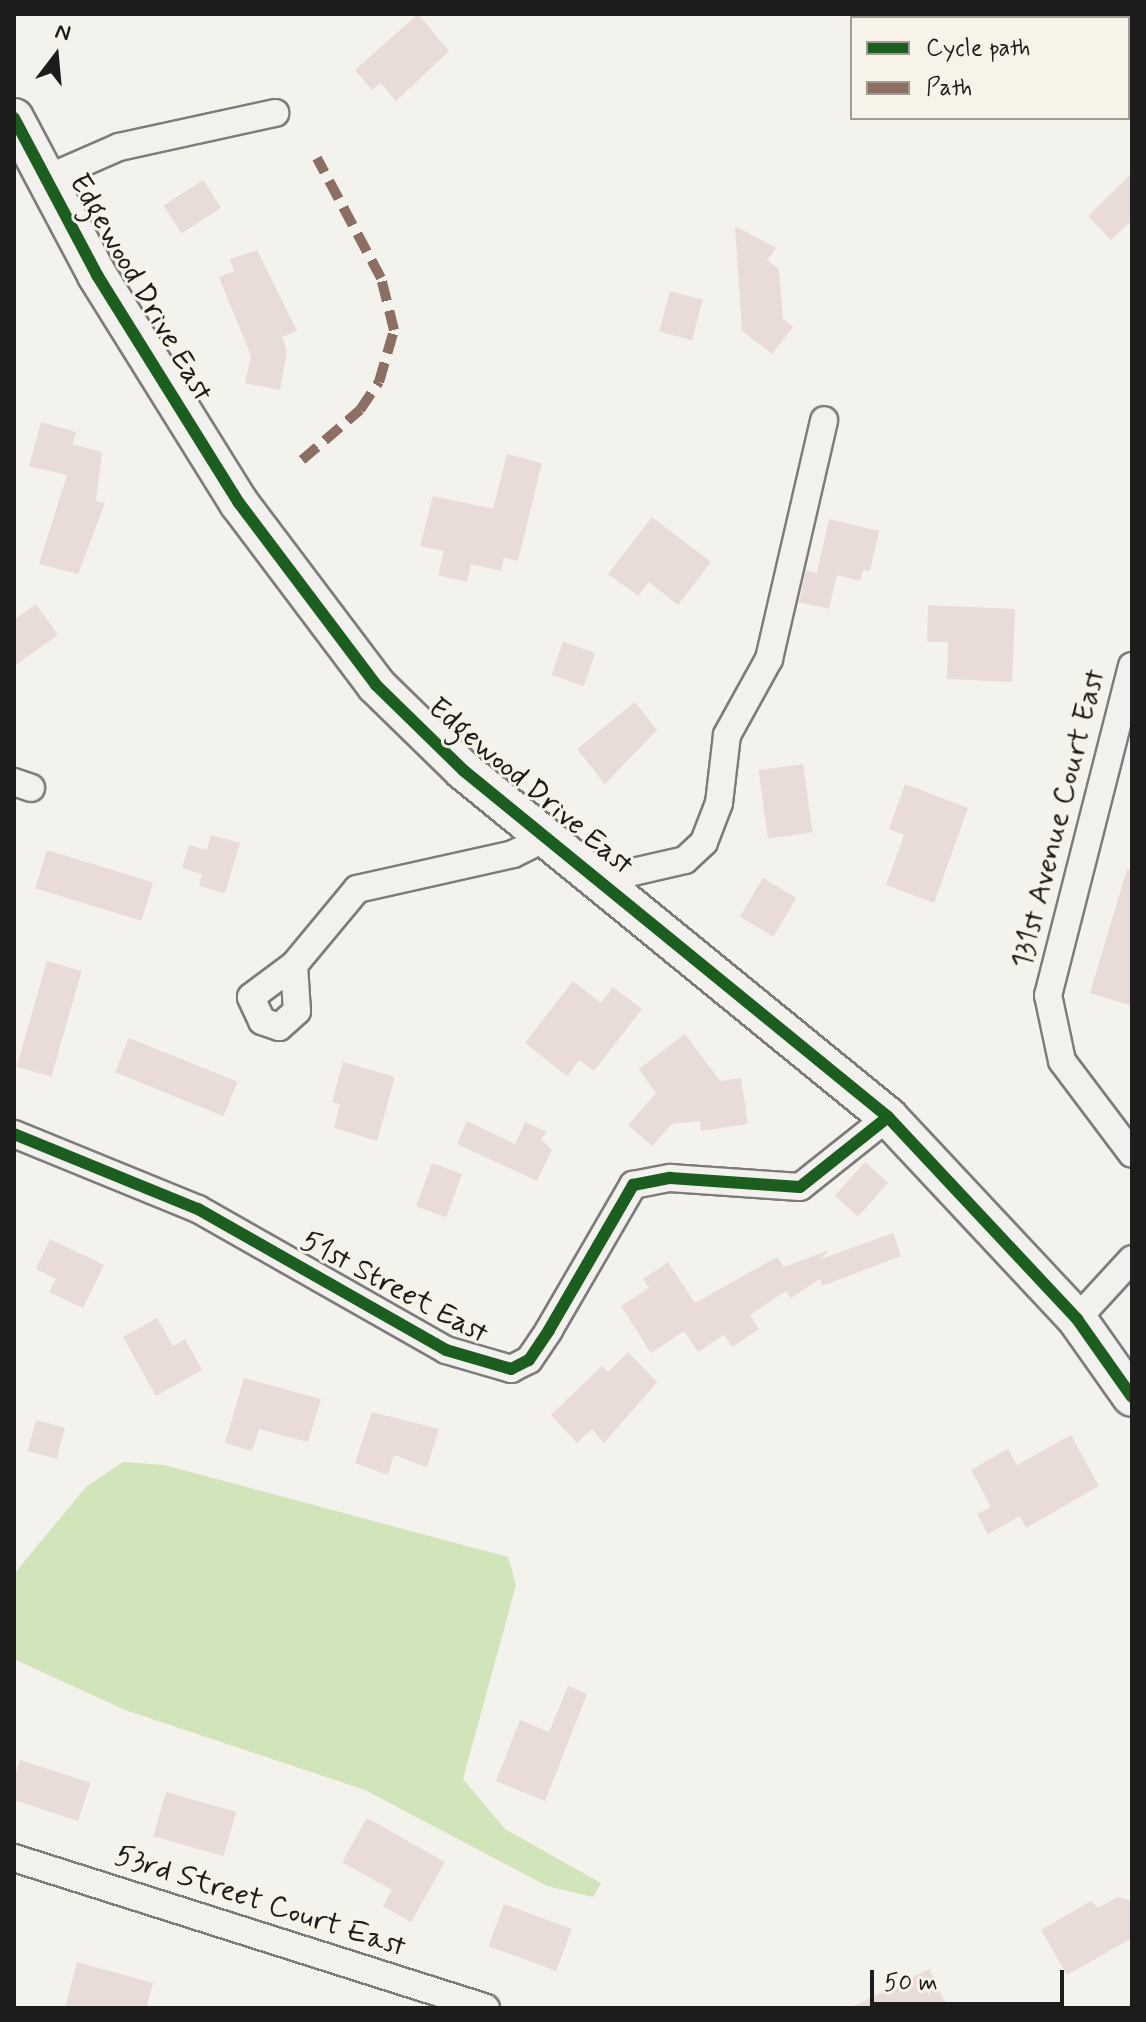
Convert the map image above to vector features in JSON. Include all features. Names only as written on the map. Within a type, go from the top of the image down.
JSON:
[{"type":"street","points":[[46,179],[119,147],[275,113]]},
{"type":"street","name":"Edgewood Drive East","points":[[14,118],[97,275],[239,503],[328,628],[414,724],[598,880],[888,1117],[1077,1319],[1132,1397]]},
{"type":"street","points":[[598,880],[685,860],[704,842],[719,803],[727,735],[769,659],[824,420]]},
{"type":"street","name":"131st Avenue Court East","points":[[1132,666],[1048,995],[1062,1061],[1132,1154]]},
{"type":"street","points":[[294,965],[343,902],[373,880],[513,854],[548,837]]},
{"type":"street","name":"51st Street East","points":[[14,1134],[198,1209],[446,1350],[511,1369],[529,1360],[549,1330],[633,1185],[670,1178],[800,1187],[888,1117]]},
{"type":"street","points":[[1077,1319],[1132,1259]]},
{"type":"street","name":"53rd Street Court East","points":[[14,1858],[486,2008]]},
{"type":"green space","points":[[123,1462],[164,1465],[508,1557],[516,1585],[463,1779],[505,1829],[601,1883],[593,1897],[547,1886],[365,1790],[125,1710],[14,1659],[14,1574],[86,1487]]},
{"type":"building","points":[[418,14],[449,51],[396,101],[381,83],[372,90],[355,70]]},
{"type":"building","points":[[1132,173],[1132,220],[1111,240],[1088,216]]},
{"type":"building","points":[[203,180],[221,208],[182,233],[164,206]]},
{"type":"building","points":[[735,226],[776,248],[767,260],[779,269],[783,319],[793,327],[772,354],[742,331]]},
{"type":"building","points":[[257,250],[297,331],[282,337],[287,351],[280,390],[245,383],[251,356],[219,277],[234,271],[230,259]]},
{"type":"building","points":[[670,291],[703,300],[692,340],[659,332]]},
{"type":"building","points":[[41,422],[76,432],[73,444],[102,452],[96,501],[105,503],[78,574],[39,564],[67,475],[29,466]]},
{"type":"building","points":[[507,454],[542,463],[518,561],[504,557],[501,571],[471,564],[467,582],[438,575],[444,551],[420,546],[433,496],[493,509]]},
{"type":"building","points":[[652,517],[711,562],[678,605],[649,582],[638,596],[608,574]]},
{"type":"building","points":[[829,519],[879,531],[870,571],[863,570],[860,581],[837,575],[829,609],[799,602],[806,570],[817,573]]},
{"type":"building","points":[[36,604],[58,635],[14,666],[14,620]]},
{"type":"building","points":[[928,605],[1015,609],[1012,682],[947,679],[948,642],[927,642]]},
{"type":"building","points":[[563,642],[595,653],[584,686],[552,675]]},
{"type":"building","points":[[635,702],[657,730],[605,784],[577,749]]},
{"type":"building","points":[[803,764],[813,832],[768,839],[758,770]]},
{"type":"building","points":[[905,784],[968,808],[934,903],[886,885],[904,835],[889,829]]},
{"type":"building","points":[[211,835],[240,843],[225,893],[199,886],[202,874],[182,868],[189,845],[207,850]]},
{"type":"building","points":[[47,850],[153,882],[141,921],[35,888]]},
{"type":"building","points":[[1127,869],[1132,870],[1132,1006],[1090,993]]},
{"type":"building","points":[[763,878],[796,898],[773,937],[740,917]]},
{"type":"building","points":[[47,961],[82,971],[51,1077],[17,1067]]},
{"type":"building","points":[[573,981],[601,1003],[613,987],[642,1009],[594,1071],[579,1060],[567,1076],[525,1043]]},
{"type":"building","points":[[685,1034],[720,1081],[741,1078],[748,1124],[701,1131],[700,1121],[672,1124],[652,1146],[628,1125],[656,1093],[639,1069]]},
{"type":"building","points":[[129,1038],[237,1082],[224,1116],[115,1072]]},
{"type":"building","points":[[343,1062],[395,1077],[377,1141],[334,1128],[340,1104],[332,1102]]},
{"type":"building","points":[[467,1121],[515,1144],[525,1122],[547,1132],[541,1139],[552,1150],[537,1181],[457,1144]]},
{"type":"building","points":[[865,1162],[888,1183],[858,1216],[835,1195]]},
{"type":"building","points":[[432,1163],[462,1174],[446,1217],[416,1206]]},
{"type":"building","points":[[893,1233],[901,1256],[822,1286],[820,1279],[791,1298],[786,1291],[750,1315],[759,1329],[732,1347],[724,1335],[698,1352],[684,1331],[651,1353],[621,1306],[649,1288],[643,1279],[668,1262],[695,1303],[777,1257],[784,1267],[829,1250],[821,1259]]},
{"type":"building","points":[[50,1239],[104,1265],[83,1308],[49,1292],[56,1279],[36,1269]]},
{"type":"building","points":[[157,1318],[173,1346],[185,1339],[202,1370],[156,1396],[123,1337]]},
{"type":"building","points":[[628,1352],[657,1382],[604,1443],[592,1429],[577,1443],[551,1415],[602,1366],[608,1372]]},
{"type":"building","points":[[244,1378],[321,1399],[308,1442],[259,1429],[252,1451],[225,1443]]},
{"type":"building","points":[[372,1412],[439,1429],[427,1467],[394,1455],[388,1475],[355,1463]]},
{"type":"building","points":[[36,1420],[65,1428],[57,1459],[28,1451]]},
{"type":"building","points":[[1071,1435],[1099,1486],[1026,1528],[1020,1516],[988,1534],[977,1514],[991,1507],[971,1470],[1008,1449],[1017,1465]]},
{"type":"building","points":[[568,1686],[587,1694],[545,1801],[496,1781],[520,1720],[549,1732]]},
{"type":"building","points":[[20,1760],[90,1783],[78,1821],[14,1800],[14,1778]]},
{"type":"building","points":[[166,1792],[236,1812],[223,1856],[153,1836]]},
{"type":"building","points":[[367,1818],[445,1862],[411,1922],[383,1906],[392,1890],[342,1862]]},
{"type":"building","points":[[1118,1897],[1132,1901],[1132,1938],[1067,1975],[1041,1930],[1091,1901],[1098,1908]]},
{"type":"building","points":[[504,1904],[572,1929],[556,1971],[489,1946]]},
{"type":"building","points":[[77,1962],[153,1983],[146,2008],[65,2008]]},
{"type":"building","points":[[929,1969],[948,2008],[850,2008]]},
{"type":"marked path","points":[[302,460],[360,410],[379,382],[394,330],[381,278],[317,158]]},
{"type":"cycle path","points":[[14,118],[97,275],[239,503],[376,685],[463,770],[888,1117],[1077,1319],[1132,1397]]},
{"type":"cycle path","points":[[14,1134],[198,1209],[446,1350],[511,1369],[529,1360],[549,1330],[633,1185],[670,1178],[800,1187],[888,1117]]}]
